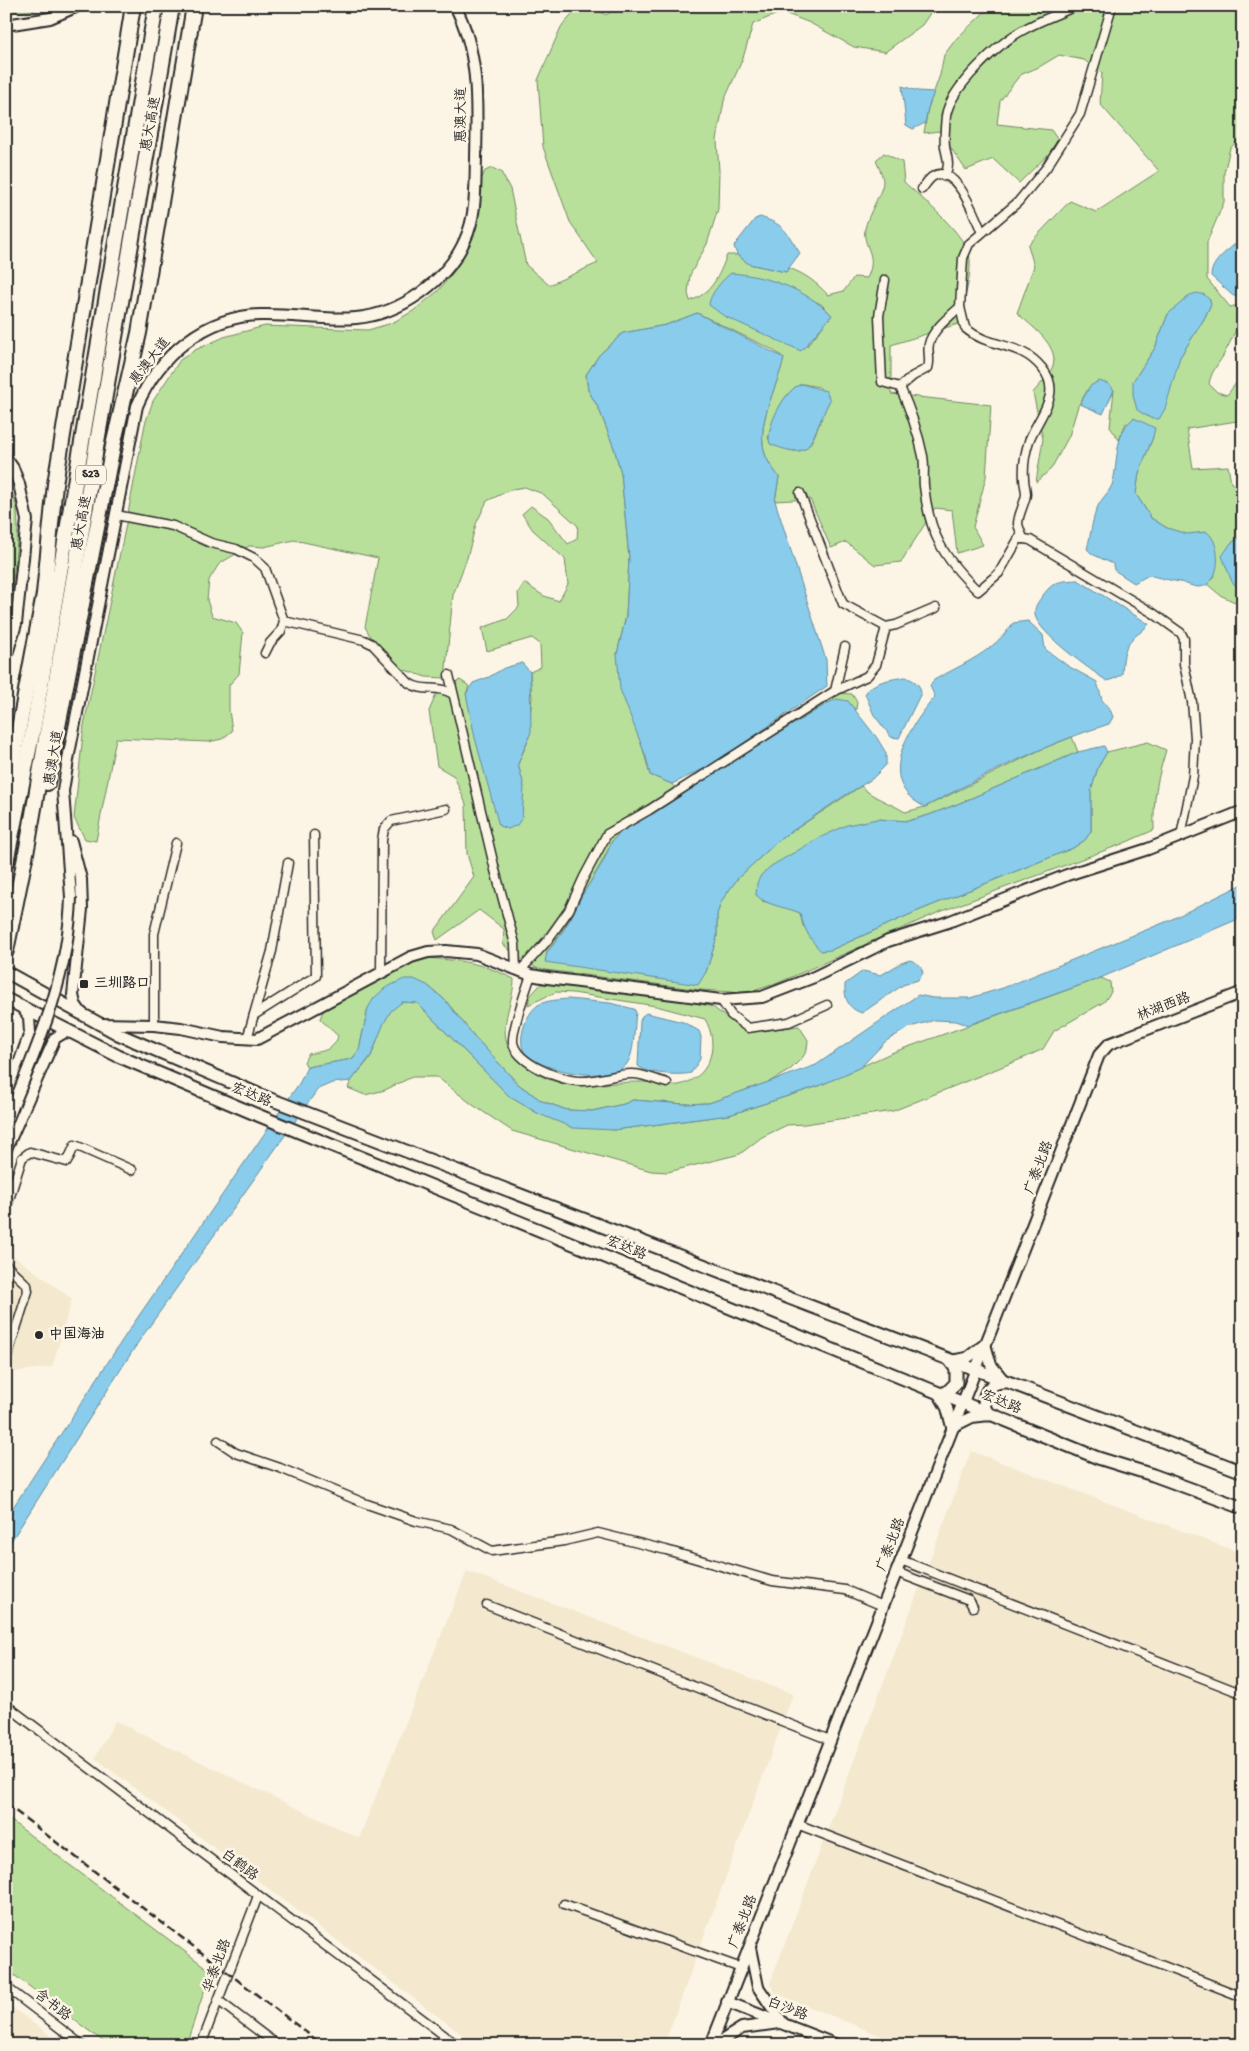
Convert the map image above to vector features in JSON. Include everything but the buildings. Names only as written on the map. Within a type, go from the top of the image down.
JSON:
[{"type":"highway","points":[[6,808],[44,594],[55,484],[132,6]]},
{"type":"highway","name":"惠大高速","points":[[6,862],[34,725],[156,6]]},
{"type":"highway","name":"惠大高速","points":[[7,947],[28,843],[172,6]]},
{"type":"highway","points":[[28,843],[42,812],[113,446],[139,333],[194,6]]},
{"type":"highway","points":[[6,829],[10,844]]},
{"type":"main road","name":"宏达路","points":[[6,972],[118,1034],[265,1097],[1243,1472]]},
{"type":"main road","name":"宏达路","points":[[6,998],[118,1056],[255,1114],[990,1415],[1098,1458],[1153,1475],[1243,1508]]},
{"type":"main road","points":[[939,1394],[947,1392],[956,1383],[956,1369],[950,1361]]},
{"type":"main road","points":[[990,1415],[984,1404],[986,1392],[996,1383],[1005,1382]]},
{"type":"street","points":[[6,25],[33,23],[78,6]]},
{"type":"street","name":"惠澳大道","points":[[67,828],[63,791],[69,754],[138,406],[143,394],[172,353],[184,343],[216,324],[241,317],[261,315],[355,319],[382,314],[431,285],[455,257],[465,240],[472,214],[476,132],[475,70],[468,34],[455,6]]},
{"type":"street","points":[[944,176],[948,171],[949,160],[944,130],[946,113],[951,100],[961,86],[983,62],[1023,30],[1076,6]]},
{"type":"street","points":[[1023,539],[1018,524],[1026,494],[1023,478],[1025,458],[1029,440],[1046,410],[1050,387],[1049,379],[1042,368],[1024,353],[1012,346],[993,344],[972,334],[965,328],[960,307],[963,258],[969,244],[1018,202],[1046,168],[1080,114],[1112,6]]},
{"type":"street","points":[[922,189],[933,176],[950,178],[957,184],[968,200],[982,232]]},
{"type":"street","points":[[886,280],[879,316],[882,382],[900,387]]},
{"type":"street","points":[[900,387],[912,376],[928,368],[930,361],[928,345],[932,336],[960,307]]},
{"type":"street","points":[[900,387],[911,412],[923,458],[926,503],[936,538],[942,551],[978,591],[1000,573],[1019,538],[1030,540],[1153,613],[1181,633],[1184,639],[1184,664],[1192,702],[1195,738],[1193,776],[1181,836]]},
{"type":"street","points":[[6,458],[13,468],[19,484],[27,520],[22,581],[6,657]]},
{"type":"street","points":[[800,493],[843,604],[886,627],[896,625],[936,608]]},
{"type":"street","points":[[116,514],[173,526],[211,543],[236,549],[254,558],[265,568],[284,621],[281,631],[270,643],[265,653]]},
{"type":"street","points":[[284,621],[364,640],[372,644],[415,687],[422,689],[434,687],[454,694]]},
{"type":"street","points":[[518,971],[547,940],[569,910],[607,834],[649,810],[835,691],[867,676],[876,665],[886,627]]},
{"type":"street","points":[[835,691],[845,647]]},
{"type":"street","points":[[449,674],[495,870],[515,944],[518,971]]},
{"type":"street","points":[[381,972],[382,840],[384,829],[390,821],[446,809]]},
{"type":"street","points":[[99,1024],[154,1024],[257,1039],[411,957],[428,952],[446,950],[477,954],[531,975],[721,1000],[762,998],[814,977],[888,941],[948,922],[1067,875],[1148,849],[1243,811]]},
{"type":"street","points":[[6,1123],[56,994],[67,941],[70,897],[67,828]]},
{"type":"street","points":[[67,828],[81,879],[82,909],[73,995],[77,1008],[84,1016]]},
{"type":"street","points":[[254,1014],[316,976],[314,835]]},
{"type":"street","points":[[154,1024],[154,934],[176,843]]},
{"type":"street","points":[[247,1039],[272,951],[288,863]]},
{"type":"street","points":[[531,975],[517,1018],[513,1042],[519,1054],[529,1062],[542,1070],[578,1081],[633,1074],[667,1082]]},
{"type":"street","name":"林湖西路","points":[[1099,1055],[1109,1044],[1243,992]]},
{"type":"street","points":[[721,1000],[731,1015],[748,1028],[789,1022],[828,1005]]},
{"type":"street","points":[[6,1099],[30,1032],[29,1017],[20,1006]]},
{"type":"street","points":[[6,1149],[56,1038],[65,1032],[75,1034]]},
{"type":"street","name":"广泰北路","points":[[711,2045],[961,1403],[1099,1055]]},
{"type":"street","points":[[6,1209],[22,1158],[30,1152],[67,1162],[75,1145],[132,1170]]},
{"type":"street","points":[[6,1264],[27,1285],[28,1290],[6,1360]]},
{"type":"street","points":[[950,1361],[967,1358],[985,1344],[992,1365],[1005,1382]]},
{"type":"street","points":[[939,1394],[948,1408],[952,1427],[972,1417],[990,1415]]},
{"type":"street","points":[[218,1441],[236,1453],[280,1468],[364,1503],[416,1521],[451,1529],[492,1551],[564,1541],[598,1533],[666,1550],[772,1581],[845,1590],[882,1606]]},
{"type":"street","points":[[901,1560],[1243,1694]]},
{"type":"street","points":[[896,1572],[969,1600],[973,1607]]},
{"type":"street","points":[[487,1605],[830,1740]]},
{"type":"street","name":"白鹤路","points":[[6,1705],[457,2045]]},
{"type":"street","points":[[797,1824],[1243,1997]]},
{"type":"street","name":"华泰北路","points":[[201,2045],[258,1896]]},
{"type":"street","points":[[564,1904],[740,1968]]},
{"type":"street","points":[[749,1946],[758,1987],[783,2023]]},
{"type":"street","name":"含书路","points":[[6,1987],[82,2045]]},
{"type":"street","points":[[219,2001],[277,2045]]},
{"type":"street","name":"白沙路","points":[[727,2002],[837,2045]]},
{"type":"street","points":[[715,2045],[742,2028],[783,2023]]},
{"type":"shaded area","points":[[6,1250],[72,1299],[52,1367],[6,1373]]},
{"type":"shaded area","points":[[971,1451],[1243,1554],[1243,2045],[904,2045],[775,1993],[770,1983]]},
{"type":"shaded area","points":[[467,1571],[793,1694],[664,2045],[476,2045],[95,1758],[115,1721],[359,1838]]},
{"type":"shaded area","points":[[6,2003],[63,2045],[6,2045]]},
{"type":"green space","points":[[6,6],[55,6],[22,12],[6,11]]},
{"type":"green space","points":[[580,6],[593,6],[606,15],[619,6],[935,6],[922,25],[885,52],[854,47],[810,23],[782,12],[753,24],[743,58],[724,101],[717,140],[719,171],[718,209],[707,244],[690,275],[688,293],[690,301],[704,293],[718,277],[727,255],[737,255],[749,264],[786,272],[789,268],[810,279],[828,295],[844,291],[854,277],[867,278],[871,257],[866,241],[865,229],[883,182],[876,160],[884,153],[902,162],[904,182],[953,229],[968,250],[970,260],[968,284],[958,324],[891,345],[891,394],[991,405],[986,477],[973,527],[983,545],[957,553],[952,510],[935,508],[901,562],[875,565],[846,542],[831,548],[810,499],[775,501],[779,477],[766,457],[763,445],[763,432],[768,407],[784,358],[773,350],[697,313],[666,325],[623,333],[599,355],[586,375],[588,390],[599,409],[614,448],[621,473],[629,558],[626,616],[617,654],[650,775],[672,784],[676,790],[837,693],[852,694],[857,702],[856,710],[847,701],[612,841],[566,925],[547,952],[706,972],[717,937],[717,914],[722,900],[738,878],[779,840],[861,786],[876,797],[905,812],[925,807],[1042,749],[1072,737],[1078,752],[960,803],[908,821],[877,819],[762,901],[787,907],[800,913],[803,926],[831,950],[913,913],[1073,848],[1085,840],[1091,831],[1091,791],[1098,767],[1107,752],[1148,742],[1166,750],[1156,789],[1154,830],[1122,844],[937,913],[778,983],[747,993],[701,990],[538,969],[516,956],[503,944],[504,929],[479,910],[437,940],[434,932],[474,877],[467,854],[466,804],[454,776],[437,766],[429,711],[439,688],[460,680],[469,686],[466,694],[524,787],[518,764],[527,743],[532,698],[530,672],[541,667],[540,644],[532,638],[487,651],[482,628],[507,619],[519,607],[518,593],[524,583],[544,596],[559,601],[568,584],[565,559],[533,530],[522,514],[531,506],[548,518],[568,544],[577,539],[578,526],[543,494],[525,487],[512,489],[487,501],[476,524],[467,558],[453,595],[445,678],[426,677],[399,668],[372,639],[365,627],[378,558],[294,540],[264,547],[249,546],[219,564],[209,580],[207,600],[212,616],[236,623],[243,633],[239,674],[229,685],[229,710],[232,731],[222,739],[208,742],[116,738],[96,841],[85,839],[74,818],[84,725],[145,424],[153,401],[180,360],[195,350],[224,337],[265,326],[368,330],[392,323],[413,311],[438,291],[456,269],[467,246],[480,182],[485,171],[492,168],[501,172],[510,189],[526,265],[549,285],[598,263],[570,222],[543,147],[538,80],[561,27]],"holes":[[[812,300],[821,304],[832,315],[807,346]],[[803,384],[819,387],[830,400],[810,444],[804,449],[795,451],[784,448],[768,439],[775,415],[784,399],[796,387]]]},
{"type":"green space","points":[[991,6],[1243,6],[1243,137],[1230,148],[1224,173],[1224,202],[1207,242],[1207,279],[1230,307],[1243,304],[1236,330],[1209,384],[1217,392],[1227,395],[1243,374],[1243,420],[1187,429],[1193,468],[1228,466],[1231,483],[1243,490],[1243,536],[1231,543],[1240,593],[1243,593],[1243,606],[1220,595],[1207,584],[1215,576],[1207,532],[1187,535],[1167,528],[1151,518],[1136,494],[1139,473],[1153,437],[1126,423],[1119,440],[1110,427],[1114,390],[1090,386],[1078,406],[1069,436],[1051,469],[1036,482],[1043,439],[1033,393],[1046,378],[1054,360],[1053,352],[1043,337],[1017,313],[1034,266],[1028,245],[1070,201],[1096,212],[1159,171],[1100,104],[1102,73],[1084,60],[1059,55],[1039,67],[1020,75],[1000,101],[997,124],[1051,130],[1060,143],[1019,183],[993,159],[966,170],[939,131],[924,133],[928,108],[940,75],[944,55],[956,39]],"holes":[[[1211,304],[1204,319],[1180,357],[1138,374],[1155,348],[1168,314],[1176,309]]]},
{"type":"green space","points":[[10,488],[17,507],[18,530],[10,612],[6,622],[6,489]]},
{"type":"green space","points":[[423,958],[480,965],[514,979],[505,1029],[508,1046],[516,1058],[528,1068],[555,1082],[582,1085],[638,1082],[683,1084],[693,1080],[706,1066],[712,1048],[712,1038],[705,1019],[656,1006],[556,992],[528,1005],[530,996],[541,984],[566,984],[685,1000],[713,1007],[739,1028],[749,1032],[799,1026],[808,1040],[807,1049],[803,1057],[790,1070],[769,1082],[709,1103],[685,1104],[633,1100],[624,1104],[592,1111],[567,1110],[542,1101],[518,1084],[474,1036],[445,1000],[427,985],[368,1008],[359,1050],[352,1059],[307,1067],[304,1062],[308,1054],[323,1051],[334,1045],[338,1036],[320,1019],[323,1011]]},
{"type":"green space","points":[[1101,978],[1110,982],[1111,992],[1104,1002],[1054,1031],[1043,1049],[1026,1057],[893,1111],[787,1125],[762,1137],[740,1154],[668,1172],[651,1171],[512,1131],[473,1105],[437,1077],[412,1077],[385,1090],[365,1095],[348,1088],[371,1056],[389,1012],[401,1003],[409,1002],[417,1003],[510,1097],[539,1114],[614,1130],[729,1115],[819,1086],[891,1053]]},
{"type":"green space","points":[[6,1817],[208,1969],[207,1983],[186,2045],[108,2045],[6,1969]]},
{"type":"water","points":[[902,86],[918,91],[934,92],[925,123],[913,129],[906,125]]},
{"type":"water","points":[[760,217],[780,226],[788,234],[800,253],[786,272],[749,264],[737,255],[734,246],[755,219]]},
{"type":"water","points":[[1243,240],[1243,300],[1232,295],[1211,276],[1217,261],[1238,241]]},
{"type":"water","points":[[731,273],[759,277],[785,285],[810,298],[832,315],[801,351],[724,316],[709,305],[714,292]]},
{"type":"water","points":[[1197,293],[1205,295],[1211,304],[1204,319],[1180,357],[1165,409],[1159,419],[1150,418],[1137,410],[1133,395],[1133,381],[1155,348],[1168,314],[1190,295]]},
{"type":"water","points":[[697,313],[784,358],[768,407],[763,432],[763,445],[767,460],[779,477],[775,501],[826,660],[827,686],[712,765],[672,784],[650,775],[646,757],[620,689],[617,654],[626,616],[629,558],[621,473],[614,448],[599,409],[588,390],[586,375],[599,355],[623,333],[666,325]]},
{"type":"water","points":[[1099,381],[1109,384],[1114,390],[1103,414],[1080,404],[1090,386]]},
{"type":"water","points":[[802,384],[826,391],[830,400],[811,442],[805,449],[797,451],[770,444],[770,429],[778,409],[789,393]]},
{"type":"water","points":[[1134,418],[1155,428],[1139,473],[1136,494],[1151,518],[1167,528],[1187,534],[1207,532],[1212,537],[1217,554],[1217,563],[1216,572],[1207,585],[1197,587],[1149,575],[1134,583],[1114,570],[1113,564],[1092,554],[1087,549],[1097,509],[1112,485],[1120,440],[1127,424]]},
{"type":"water","points":[[1243,536],[1243,593],[1232,582],[1222,556],[1231,543]]},
{"type":"water","points":[[1078,580],[1149,624],[1127,646],[1124,654],[1122,674],[1116,678],[1107,681],[1078,660],[1046,632],[1035,615],[1037,604],[1045,592],[1053,585]]},
{"type":"water","points":[[1028,621],[1043,635],[1045,649],[1068,666],[1097,682],[1102,700],[1110,709],[1113,717],[1109,724],[1015,761],[925,807],[909,796],[901,783],[898,769],[907,738],[915,723],[935,697],[930,686],[934,680],[988,649],[1006,633],[1013,623]]},
{"type":"water","points":[[522,663],[530,672],[531,732],[518,764],[524,786],[522,818],[517,825],[508,829],[499,826],[475,738],[466,694],[473,683],[489,677],[504,668]]},
{"type":"water","points":[[906,677],[918,685],[921,693],[899,738],[891,737],[874,715],[865,694],[877,683]]},
{"type":"water","points":[[837,699],[848,701],[877,738],[886,753],[886,765],[872,779],[779,840],[738,878],[722,900],[717,914],[717,937],[706,972],[698,985],[545,962],[547,952],[571,918],[581,897],[603,862],[612,841],[625,828]]},
{"type":"water","points":[[1104,746],[1107,752],[1098,767],[1091,791],[1091,831],[1085,840],[1073,848],[913,913],[831,950],[821,951],[817,947],[803,924],[800,913],[771,904],[756,895],[757,883],[761,875],[771,866],[819,838],[847,825],[877,819],[908,821],[929,815],[1078,752]]},
{"type":"water","points":[[1243,884],[1243,917],[1098,979],[968,1025],[956,1021],[935,1020],[910,1027],[886,1041],[861,1067],[819,1086],[729,1115],[614,1130],[573,1128],[539,1114],[510,1097],[417,1003],[402,1002],[391,1011],[384,1023],[371,1056],[351,1081],[332,1083],[318,1089],[139,1341],[6,1549],[6,1518],[127,1333],[300,1082],[307,1067],[352,1059],[359,1050],[368,1008],[374,998],[385,988],[404,979],[414,979],[427,985],[445,1000],[474,1036],[518,1084],[542,1101],[567,1110],[592,1111],[624,1104],[633,1100],[685,1104],[709,1103],[816,1065],[918,995],[933,998],[970,998],[1003,988],[1168,921]]},
{"type":"water","points":[[910,960],[919,965],[922,970],[923,973],[918,980],[903,985],[862,1013],[850,1006],[845,994],[845,984],[863,971],[881,975]]},
{"type":"water","points":[[568,999],[610,1003],[634,1009],[636,1012],[633,1048],[626,1065],[618,1071],[606,1074],[575,1073],[545,1065],[525,1053],[522,1048],[522,1035],[530,1014],[538,1005],[545,1002]]},
{"type":"water","points":[[646,1013],[683,1022],[699,1031],[701,1037],[700,1059],[691,1073],[663,1074],[648,1071],[638,1066],[640,1021]]},
{"type":"railway","points":[[6,1804],[323,2045]]},
{"type":"place","name":"三圳路口","points":[[84,984]]},
{"type":"place","name":"中国海油","points":[[39,1335]]}]
